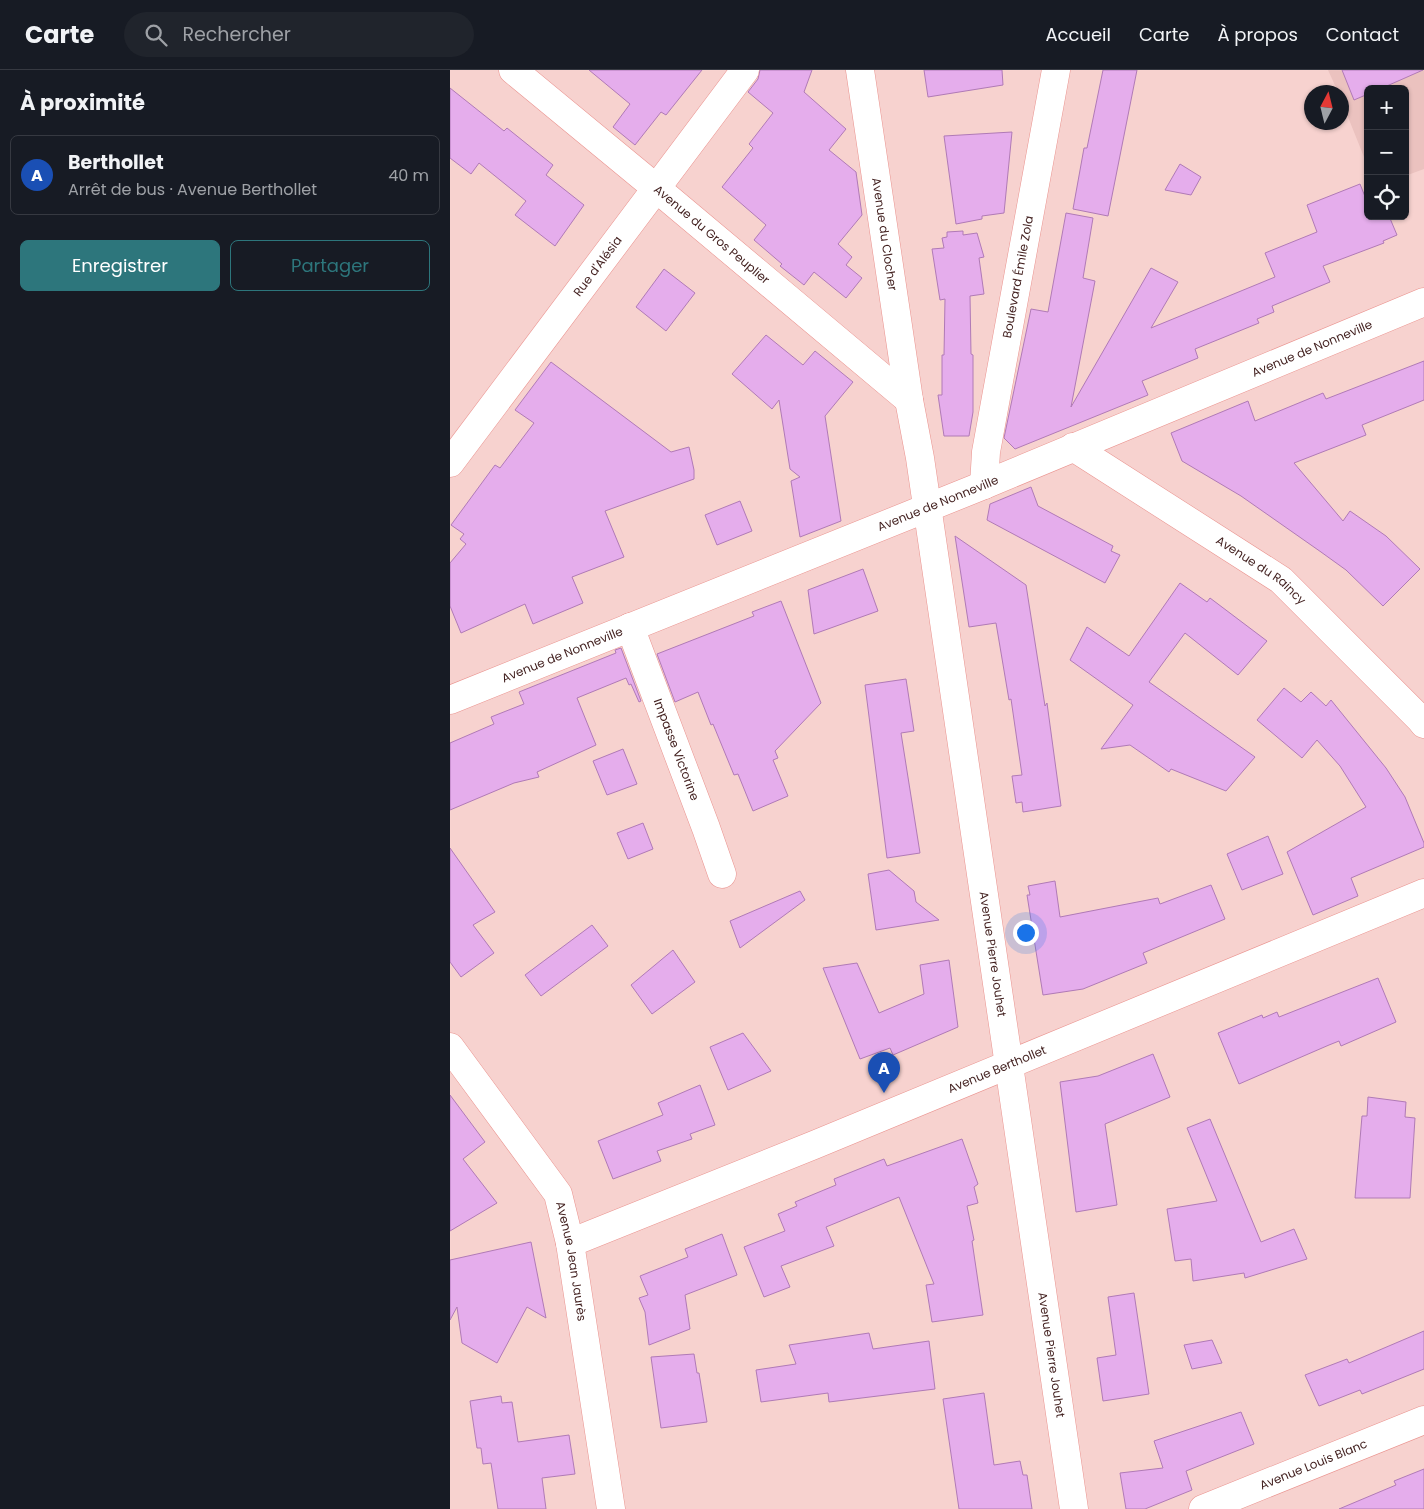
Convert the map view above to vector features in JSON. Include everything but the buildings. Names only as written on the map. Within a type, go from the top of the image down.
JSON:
[{"type":"street","name":"Avenue du Gros Peuplier","points":[[513,70],[909,400]]},
{"type":"street","name":"Rue d'Alésia","points":[[450,463],[745,70]]},
{"type":"street","name":"Avenue du Clocher","points":[[860,70],[909,400]]},
{"type":"street","name":"Boulevard Émile Zola","points":[[984,485],[986,452],[1056,70]]},
{"type":"street","name":"Avenue de Nonneville","points":[[450,700],[984,485],[1424,302]]},
{"type":"street","name":"Avenue Pierre Jouhet","points":[[909,400],[928,507],[1074,1509]]},
{"type":"street","name":"Avenue du Raincy","points":[[1073,448],[1281,580],[1424,724]]},
{"type":"street","name":"Impasse Victorine","points":[[630,627],[722,874]]},
{"type":"street","name":"Avenue Berthollet","points":[[570,1243],[823,1141],[1424,893]]},
{"type":"street","name":"Avenue Jean Jaurès","points":[[450,1047],[558,1194],[570,1243],[611,1509]]},
{"type":"street","name":"Avenue Louis Blanc","points":[[1203,1509],[1424,1420]]},
{"type":"shaded area","points":[[1328,70],[1424,70],[1424,169],[1409,175],[1409,85],[1364,85],[1364,157],[1349,120],[1349,85],[1335,85]]},
{"type":"place","name":"Berthollet","points":[[884,1093]]}]
